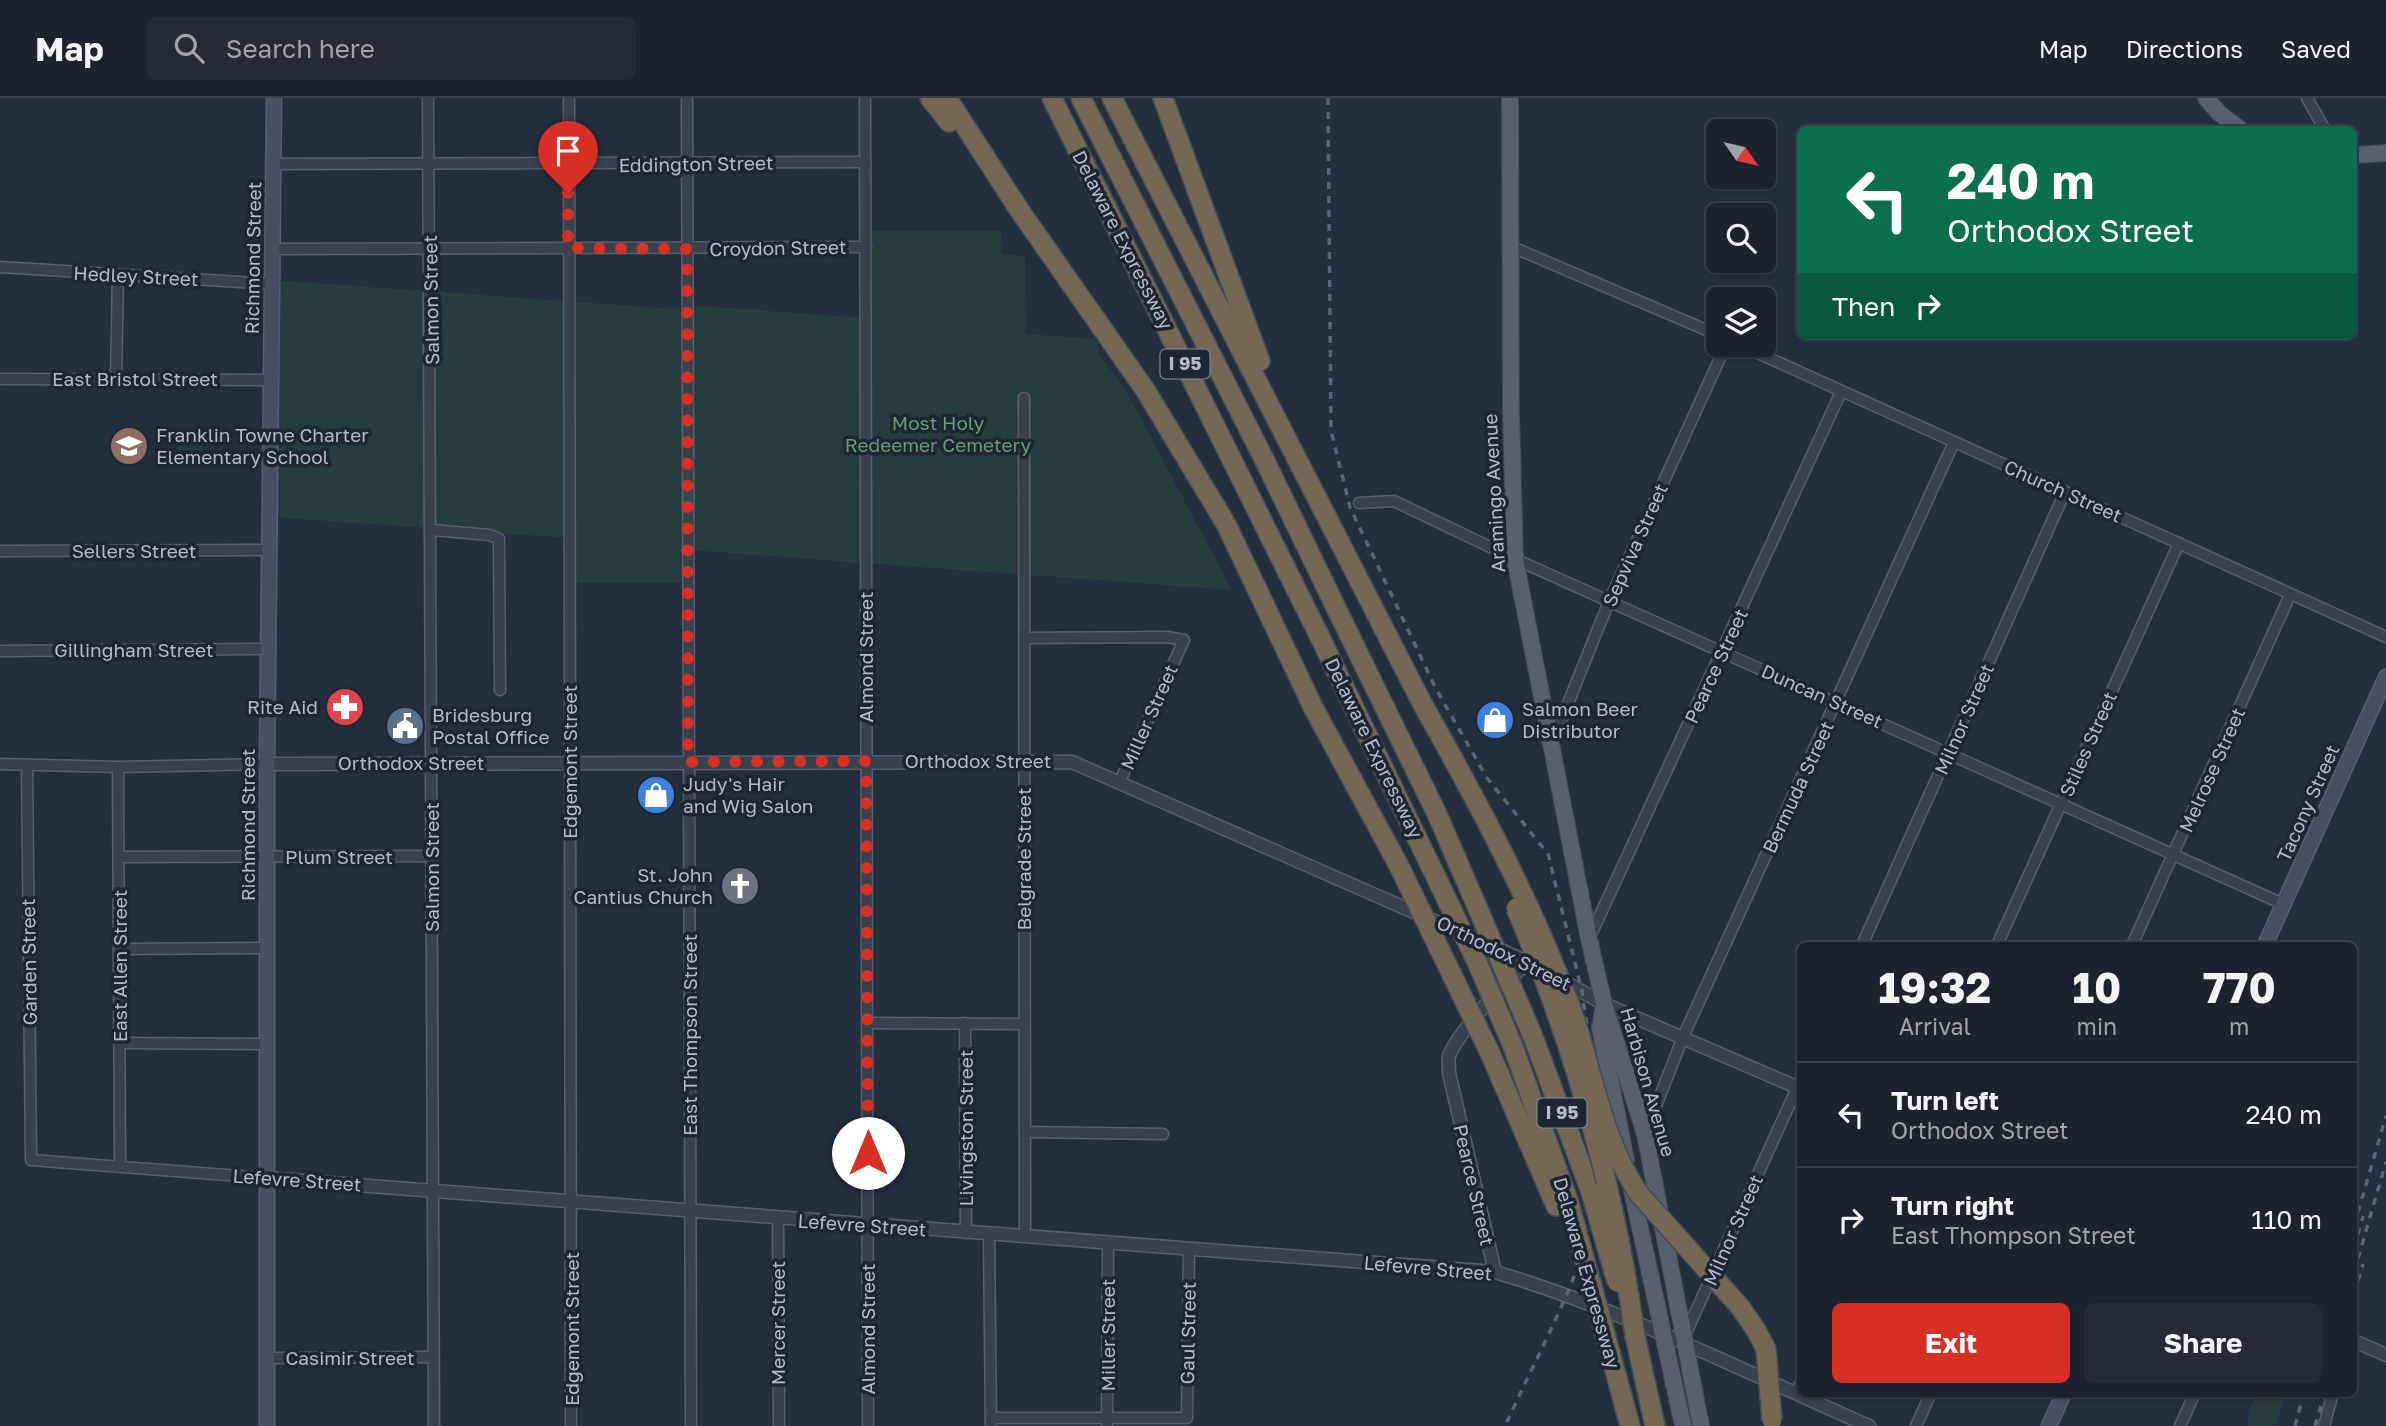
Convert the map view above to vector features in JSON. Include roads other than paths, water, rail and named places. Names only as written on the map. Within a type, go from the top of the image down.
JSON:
[{"type":"highway","points":[[930,98],[1020,211],[1110,335],[1226,524],[1284,646],[1399,866],[1562,1203]]},
{"type":"highway","points":[[947,98],[1020,211]]},
{"type":"highway","name":"Delaware Expressway","points":[[1052,98],[1317,631],[1477,962],[1512,1044],[1604,1330],[1630,1426]]},
{"type":"highway","name":"Delaware Expressway","points":[[1081,98],[1264,458],[1437,814],[1532,1034],[1591,1192],[1635,1336],[1655,1426]]},
{"type":"highway","points":[[1112,98],[1422,704],[1489,827],[1545,941],[1570,1006],[1614,1150],[1626,1176],[1741,1308],[1766,1349],[1772,1423]]},
{"type":"highway","points":[[1163,98],[1244,322],[1321,504]]},
{"type":"highway","points":[[1172,98],[1194,180]]},
{"type":"highway","points":[[1422,704],[1521,920],[1577,1070],[1619,1232],[1635,1336]]},
{"type":"main road","name":"Richmond Street","points":[[267,1426],[265,1178],[268,550],[274,98]]},
{"type":"main road","name":"Aramingo Avenue","points":[[1510,98],[1515,559],[1550,748],[1604,1004]]},
{"type":"main road","points":[[2206,98],[2236,126]]},
{"type":"main road","points":[[2357,155],[2386,153]]},
{"type":"main road","name":"Tacony Street","points":[[2265,942],[2386,677]]},
{"type":"main road","name":"Harbison Avenue","points":[[1604,1004],[1645,1134],[1682,1341],[1701,1426]]},
{"type":"main road","name":"Harbison Avenue","points":[[1604,1004],[1600,1028],[1683,1426]]},
{"type":"main road","points":[[2049,1426],[2062,1397]]},
{"type":"street","name":"Salmon Street","points":[[428,98],[434,1426]]},
{"type":"street","name":"Edgemont Street","points":[[569,98],[571,1426]]},
{"type":"street","name":"East Thompson Street","points":[[687,98],[691,1426]]},
{"type":"street","name":"Almond Street","points":[[865,98],[868,1426]]},
{"type":"street","points":[[2308,98],[2323,126]]},
{"type":"street","name":"Eddington Street","points":[[274,164],[568,166],[865,162]]},
{"type":"street","points":[[1510,246],[1706,330]]},
{"type":"street","name":"Croydon Street","points":[[271,249],[866,247]]},
{"type":"street","name":"Hedley Street","points":[[0,267],[271,284]]},
{"type":"street","points":[[116,377],[118,275]]},
{"type":"street","name":"Sepviva Street","points":[[1550,748],[1610,599],[1721,357]]},
{"type":"street","name":"Church Street","points":[[1766,357],[2386,638]]},
{"type":"street","name":"East Bristol Street","points":[[0,379],[116,377],[271,380]]},
{"type":"street","name":"Pearce Street","points":[[1589,939],[1841,392]]},
{"type":"street","name":"Belgrade Street","points":[[1024,398],[1025,1236]]},
{"type":"street","name":"Bermuda Street","points":[[1645,1134],[1683,1037],[1954,442]]},
{"type":"street","name":"Milnor Street","points":[[1863,942],[2065,492]]},
{"type":"street","name":"Duncan Street","points":[[1359,503],[1394,501],[1515,559],[1610,599],[2283,904]]},
{"type":"street","points":[[432,530],[490,535],[499,539],[500,691]]},
{"type":"street","name":"Stiles Street","points":[[1998,942],[2179,543]]},
{"type":"street","name":"Sellers Street","points":[[0,551],[268,550]]},
{"type":"street","name":"Melrose Street","points":[[2133,942],[2290,594]]},
{"type":"street","name":"Miller Street","points":[[1025,638],[1167,637],[1184,640],[1121,781]]},
{"type":"street","name":"Gillingham Street","points":[[0,651],[269,649]]},
{"type":"street","name":"Orthodox Street","points":[[0,764],[118,767],[432,761],[570,764],[1024,760],[1072,762],[1121,781],[1531,962],[1604,1004],[1797,1085]]},
{"type":"street","name":"Garden Street","points":[[27,765],[31,1160]]},
{"type":"street","name":"East Allen Street","points":[[118,767],[120,1166]]},
{"type":"street","name":"Plum Street","points":[[120,857],[432,856]]},
{"type":"street","points":[[120,949],[268,948]]},
{"type":"street","name":"Pearce Street","points":[[1494,1272],[1448,1059],[1455,1043],[1497,993],[1520,968],[1531,962]]},
{"type":"street","points":[[867,1023],[1023,1024]]},
{"type":"street","name":"Livingston Street","points":[[965,1023],[967,1233]]},
{"type":"street","points":[[120,1043],[266,1044]]},
{"type":"street","name":"Milnor Street","points":[[1682,1341],[1797,1092]]},
{"type":"street","points":[[1026,1132],[1163,1134]]},
{"type":"street","name":"Lefevre Street","points":[[31,1160],[1025,1236],[1108,1245],[1494,1272],[1565,1293],[1797,1388]]},
{"type":"street","name":"Mercer Street","points":[[778,1219],[779,1426]]},
{"type":"street","points":[[989,1235],[991,1422],[1107,1422]]},
{"type":"street","name":"Miller Street","points":[[1107,1422],[1108,1245]]},
{"type":"street","name":"Gaul Street","points":[[1107,1422],[1187,1417],[1189,1249]]},
{"type":"street","points":[[2357,1342],[2386,1355]]},
{"type":"street","name":"Casimir Street","points":[[266,1358],[433,1357]]},
{"type":"street","name":"Lefevre Street","points":[[1815,1397],[1869,1426]]},
{"type":"street","points":[[1916,1426],[1929,1397]]},
{"type":"street","points":[[2180,1426],[2193,1397]]},
{"type":"street","points":[[2324,1426],[2332,1397]]},
{"type":"railway","points":[[1328,98],[1331,431],[1350,507],[1436,689],[1487,778],[1548,854],[1582,991],[1605,1106],[1606,1161],[1588,1239],[1574,1278],[1505,1426]]},
{"type":"railway","points":[[2357,1216],[2386,1116]]},
{"type":"railway","points":[[2357,1262],[2386,1162]]},
{"type":"railway","points":[[2357,1237],[2363,1216]]},
{"type":"railway","points":[[2357,1284],[2363,1264]]},
{"type":"railway","points":[[2295,1426],[2303,1397]]},
{"type":"railway","points":[[2315,1426],[2324,1397]]},
{"type":"place","name":"Franklin Towne Charter Elementary School","points":[[129,446]]},
{"type":"place","name":"Rite Aid","points":[[345,707]]},
{"type":"place","name":"Salmon Beer Distributor","points":[[1495,720]]},
{"type":"place","name":"Bridesburg Postal Office","points":[[405,726]]},
{"type":"place","name":"Judy's Hair and Wig Salon","points":[[656,795]]},
{"type":"place","name":"St. John Cantius Church","points":[[740,886]]},
{"type":"park label","name":"Most Holy Redeemer Cemetery","points":[[938,434]]}]
